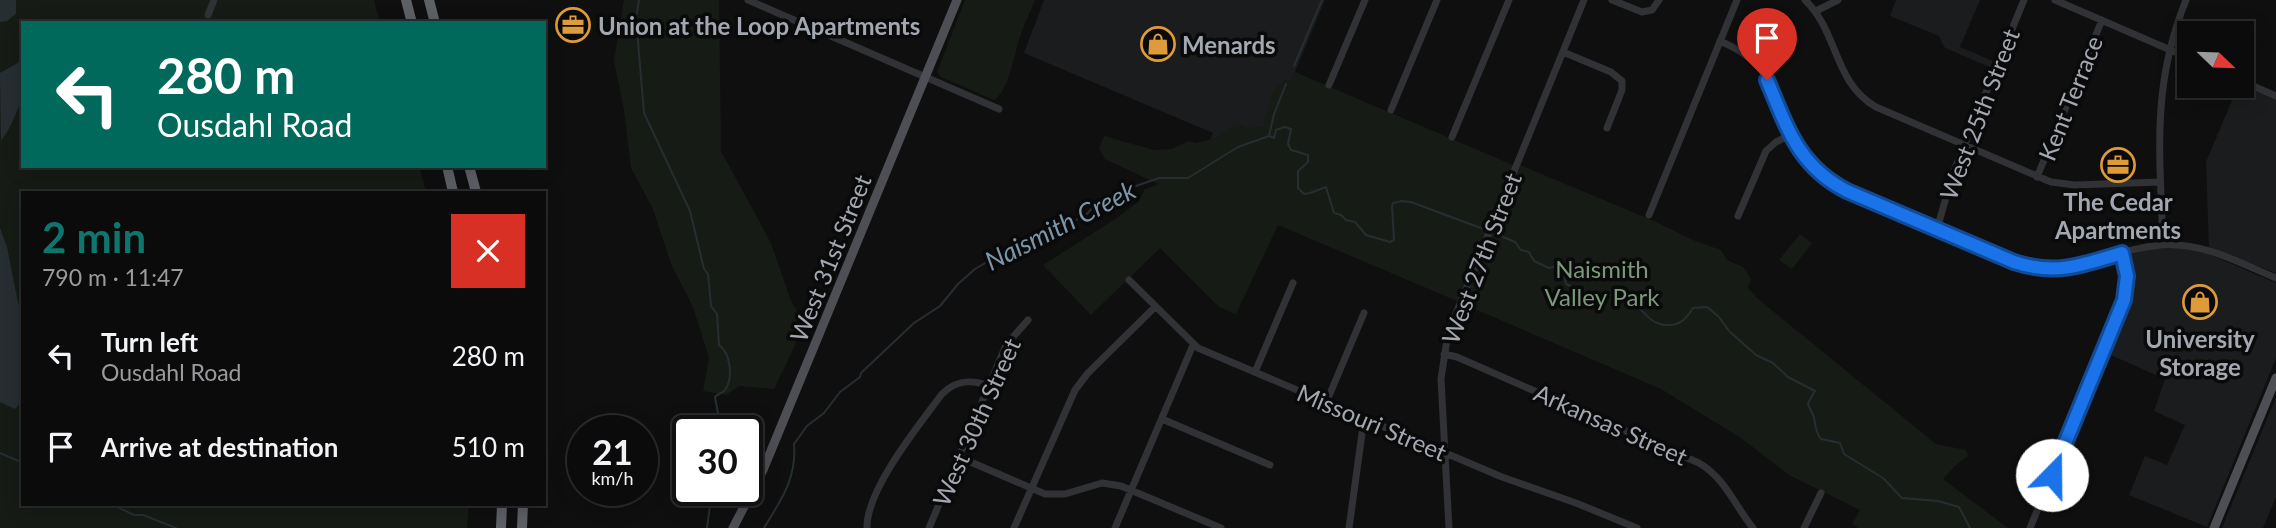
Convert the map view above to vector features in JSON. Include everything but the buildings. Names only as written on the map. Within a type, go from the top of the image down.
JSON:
[{"type":"highway","points":[[406,0],[411,21]]},
{"type":"highway","points":[[429,0],[434,21]]},
{"type":"highway","points":[[447,168],[453,191]]},
{"type":"highway","points":[[470,168],[476,191]]},
{"type":"highway","points":[[501,528],[502,506]]},
{"type":"highway","points":[[522,528],[523,506]]},
{"type":"main road","name":"West 31st Street","points":[[733,528],[763,470],[957,0]]},
{"type":"main road","points":[[2214,528],[2276,378]]},
{"type":"street","points":[[208,15],[214,0]]},
{"type":"street","points":[[748,0],[999,109]]},
{"type":"street","points":[[1329,85],[1365,0]]},
{"type":"street","points":[[1391,110],[1437,0]]},
{"type":"street","points":[[1452,137],[1509,0]]},
{"type":"street","name":"West 27th Street","points":[[1449,528],[1441,379],[1452,321],[1584,0]]},
{"type":"street","points":[[1612,0],[1642,12],[1652,10],[1659,0]]},
{"type":"street","points":[[1649,215],[1737,0]]},
{"type":"street","points":[[1805,0],[1816,11],[1827,30],[1843,73],[1862,98],[1884,111],[2051,183],[2066,185],[2160,182]]},
{"type":"street","points":[[1816,11],[1838,0]]},
{"type":"street","name":"West 25th Street","points":[[1937,229],[1947,190],[1964,145],[2024,0]]},
{"type":"street","points":[[2055,0],[2177,53]]},
{"type":"street","points":[[2163,245],[2159,111],[2169,50],[2186,0]]},
{"type":"street","name":"Kent Terrace","points":[[2038,177],[2102,20]]},
{"type":"street","points":[[1720,41],[1749,57],[1762,71],[1790,135],[1805,158],[1832,182],[2014,262],[2042,269],[2073,268],[2122,253],[2163,245],[2184,245],[2208,250],[2276,278]]},
{"type":"street","points":[[1563,51],[1611,72],[1620,79],[1622,90],[1606,128]]},
{"type":"street","points":[[2254,86],[2276,96]]},
{"type":"street","points":[[1738,216],[1766,151],[1790,135]]},
{"type":"street","points":[[2030,528],[2124,300],[2127,276],[2122,253]]},
{"type":"street","name":"Missouri Street","points":[[1129,280],[1193,345],[1502,477],[1576,503],[1618,524],[1637,528]]},
{"type":"street","points":[[1255,372],[1293,283]]},
{"type":"street","points":[[1014,528],[1075,390],[1088,373],[1156,307]]},
{"type":"street","points":[[1326,403],[1364,313]]},
{"type":"street","name":"West 30th Street","points":[[929,528],[1006,345],[1028,320]]},
{"type":"street","points":[[1115,528],[1193,345]]},
{"type":"street","name":"Arkansas Street","points":[[1444,354],[1457,357],[1699,463],[1723,483],[1753,528]]},
{"type":"street","points":[[867,528],[868,514],[884,477],[942,394],[953,385],[967,381],[989,386]]},
{"type":"street","points":[[1162,419],[1269,466]]},
{"type":"street","points":[[1349,528],[1364,419]]},
{"type":"street","points":[[959,457],[1045,494],[1065,494],[1107,483],[1131,490],[1203,525],[1221,528]]},
{"type":"street","points":[[1804,528],[1821,493]]},
{"type":"shaded area","points":[[0,0],[16,0],[16,14],[7,21],[0,22]]},
{"type":"shaded area","points":[[1044,0],[1325,0],[1238,208],[1190,188],[1213,133],[1024,53]]},
{"type":"shaded area","points":[[1896,0],[1980,0],[1960,47],[1995,62],[1992,68],[1945,48],[1939,36],[1890,16]]},
{"type":"shaded area","points":[[21,61],[21,98],[12,123],[1,141],[0,73]]},
{"type":"shaded area","points":[[2254,89],[2276,99],[2276,273],[2209,247],[2206,162],[2233,98],[2254,98]]},
{"type":"shaded area","points":[[0,228],[21,307],[21,402],[15,409],[0,402]]},
{"type":"shaded area","points":[[2178,248],[2206,253],[2276,283],[2276,358],[2207,527],[2129,495],[2145,456],[2167,465],[2185,425],[2154,411],[2165,379],[2106,353],[2129,292],[2128,255],[2152,249]]},
{"type":"shaded area","points":[[2276,397],[2276,497],[2263,528],[2222,528]]},
{"type":"green space","points":[[0,0],[374,0],[379,21],[21,21],[21,168],[420,168],[426,191],[21,191],[21,506],[469,506],[467,528],[0,528]]},
{"type":"green space","points":[[624,0],[719,0],[721,151],[771,243],[791,301],[803,320],[794,348],[774,389],[739,386],[726,395],[703,391],[709,358],[693,307],[671,264],[653,209],[631,168],[624,110],[614,61]]},
{"type":"green space","points":[[965,0],[1035,0],[1004,89],[994,100],[941,77],[937,72]]},
{"type":"green space","name":"Naismith Valley Park","points":[[1295,72],[1513,165],[1457,301],[1278,225],[1236,314],[1219,307],[1160,248],[1091,315],[1043,265],[1117,218],[1139,201],[1144,190],[1158,184],[1105,159],[1099,148],[1104,136],[1154,150],[1172,149],[1188,141],[1196,143],[1217,138],[1234,125],[1263,127],[1273,91],[1285,80],[1291,81]]},
{"type":"green space","name":"Naismith Valley Park","points":[[1520,165],[1721,250],[1727,260],[1743,267],[1751,279],[1748,288],[1757,298],[1936,444],[1966,450],[1968,456],[1943,479],[2008,528],[1858,528],[1852,524],[1860,510],[1789,475],[1741,438],[1661,389],[1463,304]]},
{"type":"green space","points":[[1800,234],[1812,243],[1792,269],[1779,260]]},
{"type":"waterway","points":[[639,0],[636,18],[644,113],[690,211],[704,269],[708,274],[711,306],[717,314],[719,345],[730,366],[728,385],[715,397],[718,415]]},
{"type":"waterway","points":[[1294,66],[1322,0]]},
{"type":"waterway","points":[[1269,136],[1286,84]]},
{"type":"waterway","name":"Naismith Creek","points":[[764,528],[782,498],[790,478],[794,444],[807,426],[824,413],[840,392],[860,377],[861,373],[914,323],[940,306],[975,269],[1004,252],[1085,216],[1095,205],[1127,189],[1159,178],[1188,178],[1238,147],[1269,136],[1274,138],[1276,130],[1285,127],[1291,129],[1288,144],[1291,150],[1308,155],[1308,162],[1298,171],[1298,188],[1304,194],[1326,187],[1334,213],[1355,222],[1366,235],[1390,242],[1394,240],[1392,206],[1393,203],[1402,201],[1486,230]]},
{"type":"waterway","name":"Naismith Creek","points":[[1491,232],[1515,242],[1521,250],[1529,252],[1534,261],[1549,268],[1557,266],[1564,273],[1566,284],[1581,293],[1590,296],[1623,297],[1660,324],[1679,323],[1693,308],[1707,307],[1756,355],[1773,363],[1788,377],[1815,391],[1808,403],[1821,439],[1840,443],[1844,454],[1883,478],[1902,498],[1938,501],[1959,507],[1970,528]]},
{"type":"waterway","name":"Naismith Creek","points":[[0,453],[21,462]]},
{"type":"waterway","name":"Naismith Creek","points":[[115,506],[176,528]]},
{"type":"waterway","points":[[707,528],[710,506]]},
{"type":"place","name":"Union at the Loop Apartments","points":[[573,25]]},
{"type":"place","name":"Menards","points":[[1158,44]]},
{"type":"place","name":"The Cedar Apartments","points":[[2118,165]]},
{"type":"place","name":"University Storage","points":[[2200,302]]},
{"type":"route","points":[[1767,80],[1793,140],[1805,158],[1822,176],[1847,191],[2014,262],[2032,267],[2073,268],[2122,253],[2127,276],[2124,300],[2052,475]]}]
